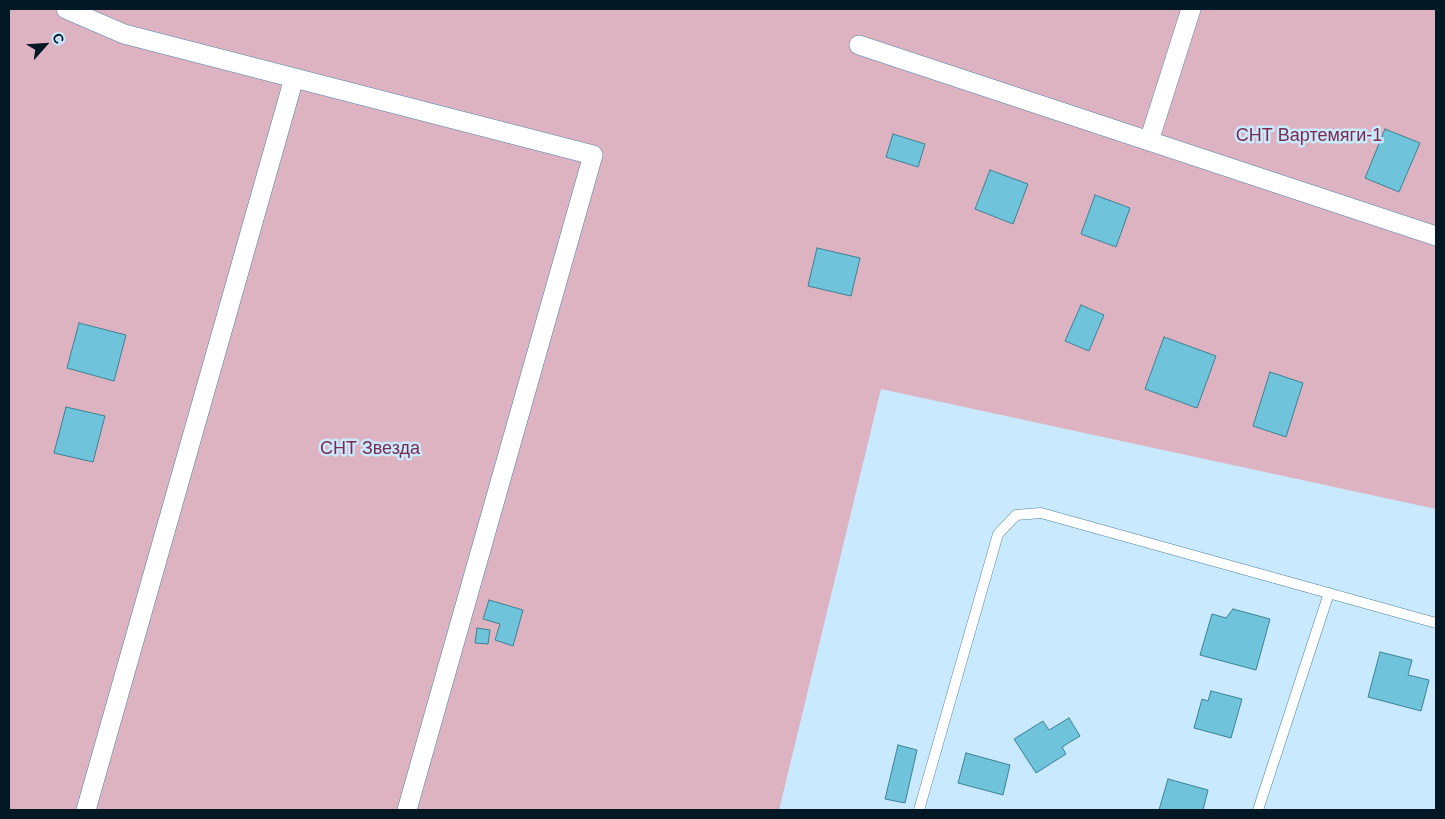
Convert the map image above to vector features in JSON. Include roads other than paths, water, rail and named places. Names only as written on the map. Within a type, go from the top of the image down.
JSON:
[{"type":"street","points":[[66,9],[124,34],[593,155],[407,810]]},
{"type":"street","points":[[1149,140],[1192,9]]},
{"type":"street","points":[[859,45],[1436,236]]},
{"type":"street","points":[[86,810],[294,78]]},
{"type":"lane","points":[[919,810],[998,534],[1016,515],[1041,513],[1436,623]]},
{"type":"lane","points":[[1258,810],[1329,593]]},
{"type":"park label","name":"СНТ Вартемяги-1","points":[[1309,136]]},
{"type":"park label","name":"СНТ Звезда","points":[[370,449]]}]
